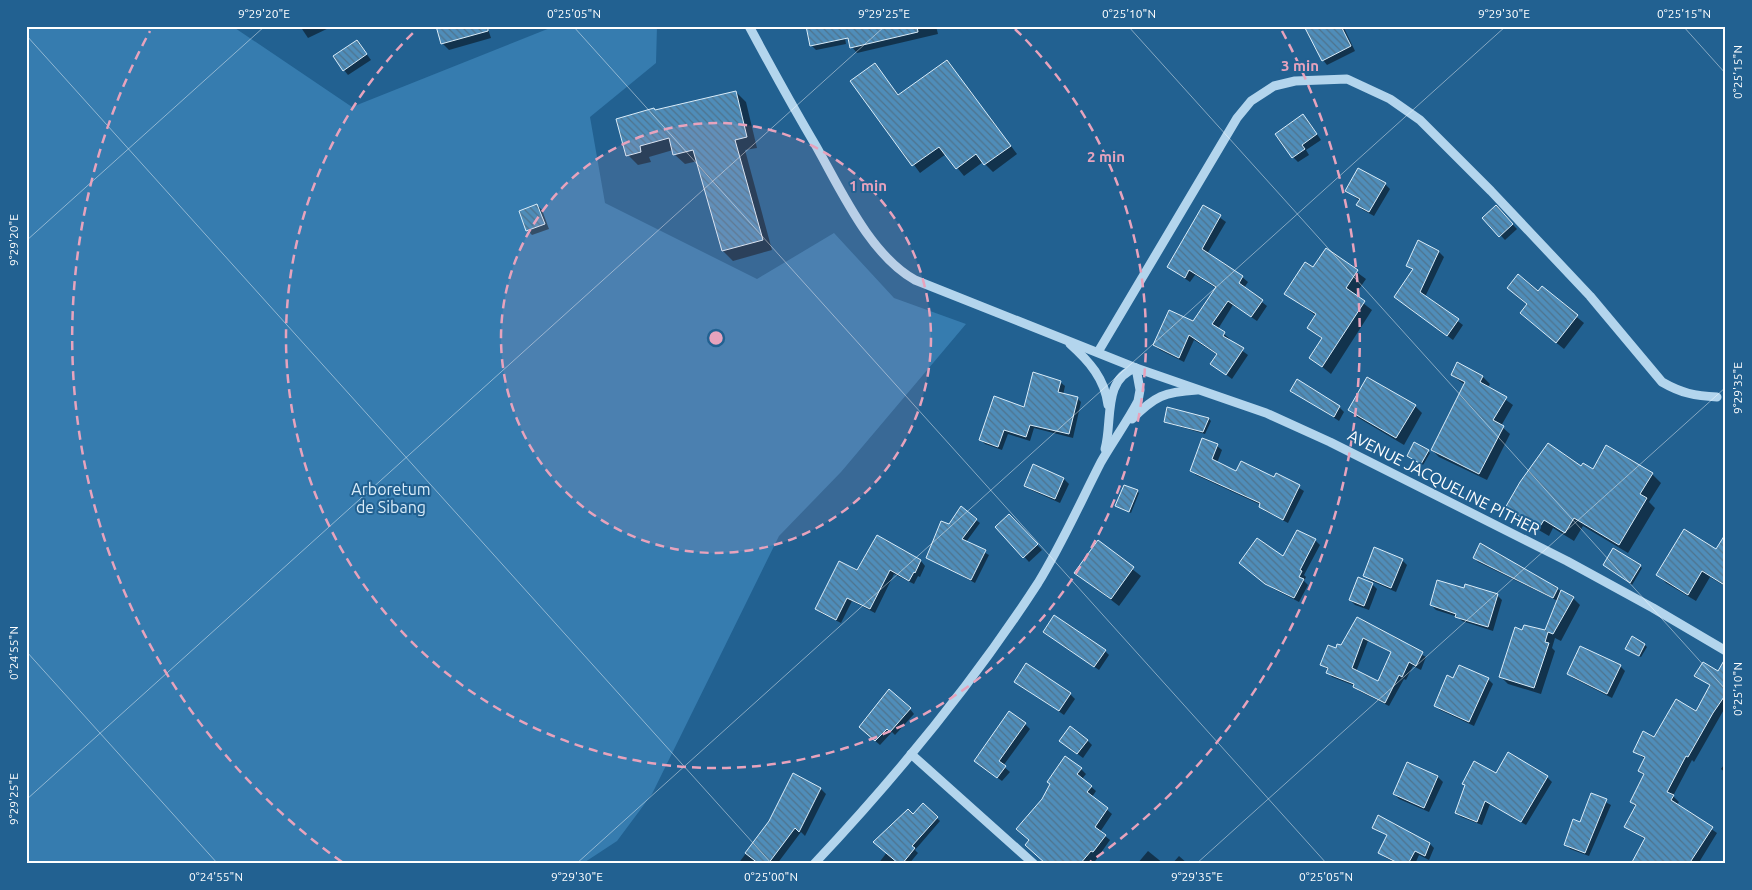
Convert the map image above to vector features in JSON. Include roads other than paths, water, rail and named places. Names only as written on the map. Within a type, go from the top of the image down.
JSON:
[{"type":"street","name":"AVENUE JACQUELINE PITHER","points":[[749,26],[857,215],[882,253],[899,271],[914,280],[1136,368],[1202,389],[1266,413],[1330,442],[1477,514],[1653,608],[1726,651]]},
{"type":"street","points":[[1098,352],[1237,118],[1252,101],[1274,86],[1295,81],[1347,79],[1390,99],[1420,120],[1590,296],[1662,382],[1677,391],[1693,396],[1717,397]]},
{"type":"street","points":[[1066,340],[1090,363],[1099,376],[1106,394],[1109,417]]},
{"type":"street","points":[[814,864],[911,754],[978,668],[1038,582],[1063,540],[1102,462],[1138,401],[1140,390],[1136,368],[1127,371],[1114,386],[1109,417],[1108,440],[1102,462]]},
{"type":"street","points":[[1126,424],[1153,399],[1164,393],[1202,389]]},
{"type":"street","points":[[911,754],[1034,864]]},
{"type":"park label","name":"Arboretum de Sibang","points":[[391,498]]}]
